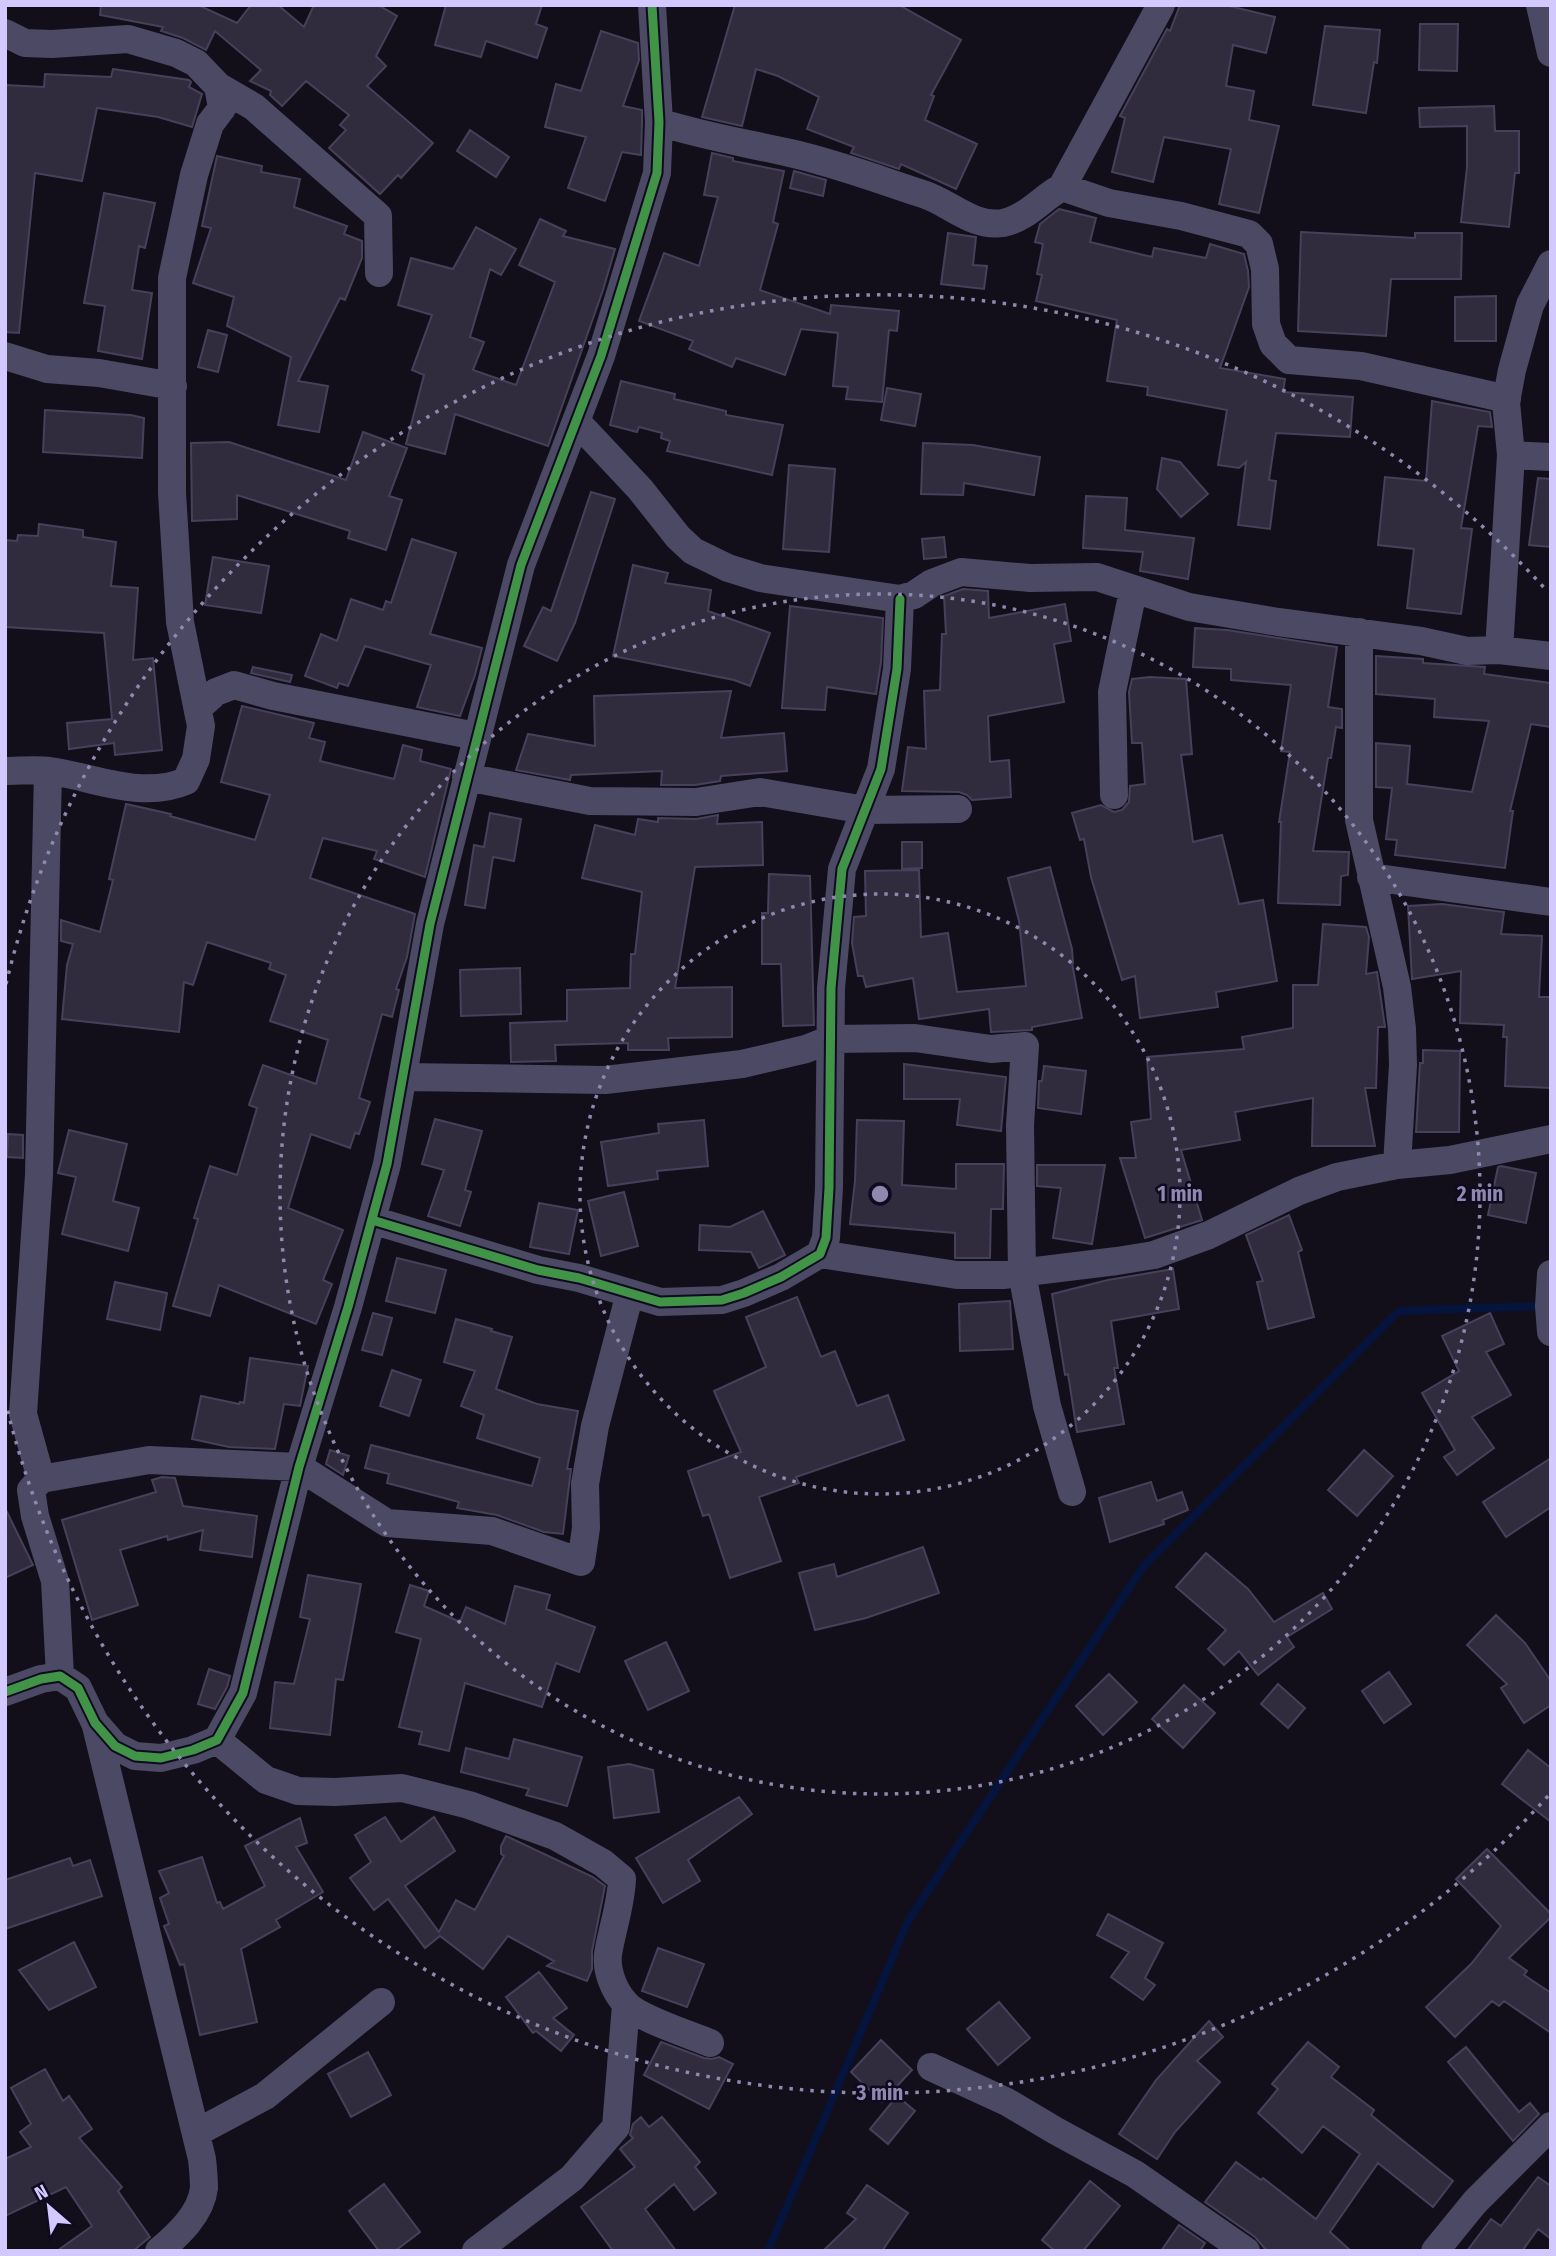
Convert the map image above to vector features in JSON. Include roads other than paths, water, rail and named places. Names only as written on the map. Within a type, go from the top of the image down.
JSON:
[{"type":"street","points":[[95,1723],[115,1746],[140,1757],[161,1758],[193,1751],[217,1740],[243,1693],[299,1467],[348,1307],[387,1164],[430,925],[521,565],[601,356],[657,173],[659,122],[652,5]]},
{"type":"street","points":[[659,122],[694,133],[793,154],[928,195],[960,213],[985,222],[1002,223],[1033,210],[1048,195],[1062,187],[1161,5]]},
{"type":"street","points":[[1540,5],[1551,53]]},
{"type":"street","points":[[5,33],[25,43],[128,39],[176,53],[195,64],[218,86],[254,107],[378,216],[379,273]]},
{"type":"street","points":[[5,771],[48,771],[130,788],[172,787],[186,781],[196,759],[203,694],[179,609],[172,493],[172,278],[194,175],[210,124],[222,108],[218,86]]},
{"type":"street","points":[[1062,187],[1109,203],[1181,216],[1249,234],[1259,244],[1265,269],[1266,324],[1273,344],[1289,360],[1360,366],[1507,399]]},
{"type":"street","points":[[1499,650],[1511,455],[1507,399],[1511,370],[1530,305],[1551,264]]},
{"type":"street","points":[[5,356],[47,369],[99,373],[173,386]]},
{"type":"street","points":[[577,422],[693,551],[728,568],[760,578],[900,599],[961,572],[1030,578],[1097,577],[1133,591],[1189,607],[1420,641],[1467,651],[1499,650],[1551,656]]},
{"type":"street","points":[[1511,455],[1551,457]]},
{"type":"street","points":[[1114,795],[1112,692],[1133,591]]},
{"type":"street","points":[[820,1254],[826,1238],[830,1188],[831,988],[842,869],[881,769],[897,669],[900,599]]},
{"type":"street","points":[[1359,632],[1359,820],[1397,987],[1402,1029],[1403,1065],[1397,1165]]},
{"type":"street","points":[[203,694],[234,685],[273,696],[477,736]]},
{"type":"street","points":[[41,1479],[23,1414],[14,1407],[39,1175],[48,771]]},
{"type":"street","points":[[466,777],[590,801],[696,803],[760,792],[865,810],[958,809]]},
{"type":"street","points":[[1371,877],[1551,902]]},
{"type":"street","points":[[403,1077],[606,1080],[741,1064],[806,1049],[831,1039],[915,1038],[990,1049],[1025,1046],[1020,1125],[1022,1273],[1047,1406],[1072,1492]]},
{"type":"street","points":[[372,1220],[538,1270],[579,1278],[660,1302],[722,1300],[756,1288],[820,1254],[957,1275],[1022,1273],[1154,1255],[1209,1235],[1298,1191],[1337,1177],[1397,1165],[1450,1160],[1551,1139]]},
{"type":"street","points":[[1551,1274],[1551,1332]]},
{"type":"street","points":[[60,1676],[55,1581],[34,1516],[30,1490],[41,1479],[149,1460],[299,1467],[387,1523],[492,1531],[581,1562],[586,1528],[585,1484],[595,1426],[630,1293]]},
{"type":"street","points":[[5,1692],[41,1679],[60,1676],[78,1688],[95,1723],[202,2159],[204,2189],[190,2241],[159,2251]]},
{"type":"street","points":[[217,1740],[266,1780],[298,1791],[402,1788],[468,1805],[555,1836],[603,1863],[622,1879],[622,1894],[607,1957],[609,1977],[626,2005],[640,2014],[710,2042]]},
{"type":"street","points":[[115,1801],[140,1757]]},
{"type":"street","points":[[197,2133],[265,2096],[381,2002]]},
{"type":"street","points":[[476,2251],[572,2178],[616,2127],[626,2005]]},
{"type":"street","points":[[931,2067],[1007,2102],[1136,2174],[1246,2251]]},
{"type":"street","points":[[1435,2251],[1475,2202],[1551,2126]]},
{"type":"waterway","points":[[768,2251],[908,1921],[1143,1567],[1399,1311],[1544,1306]]}]
